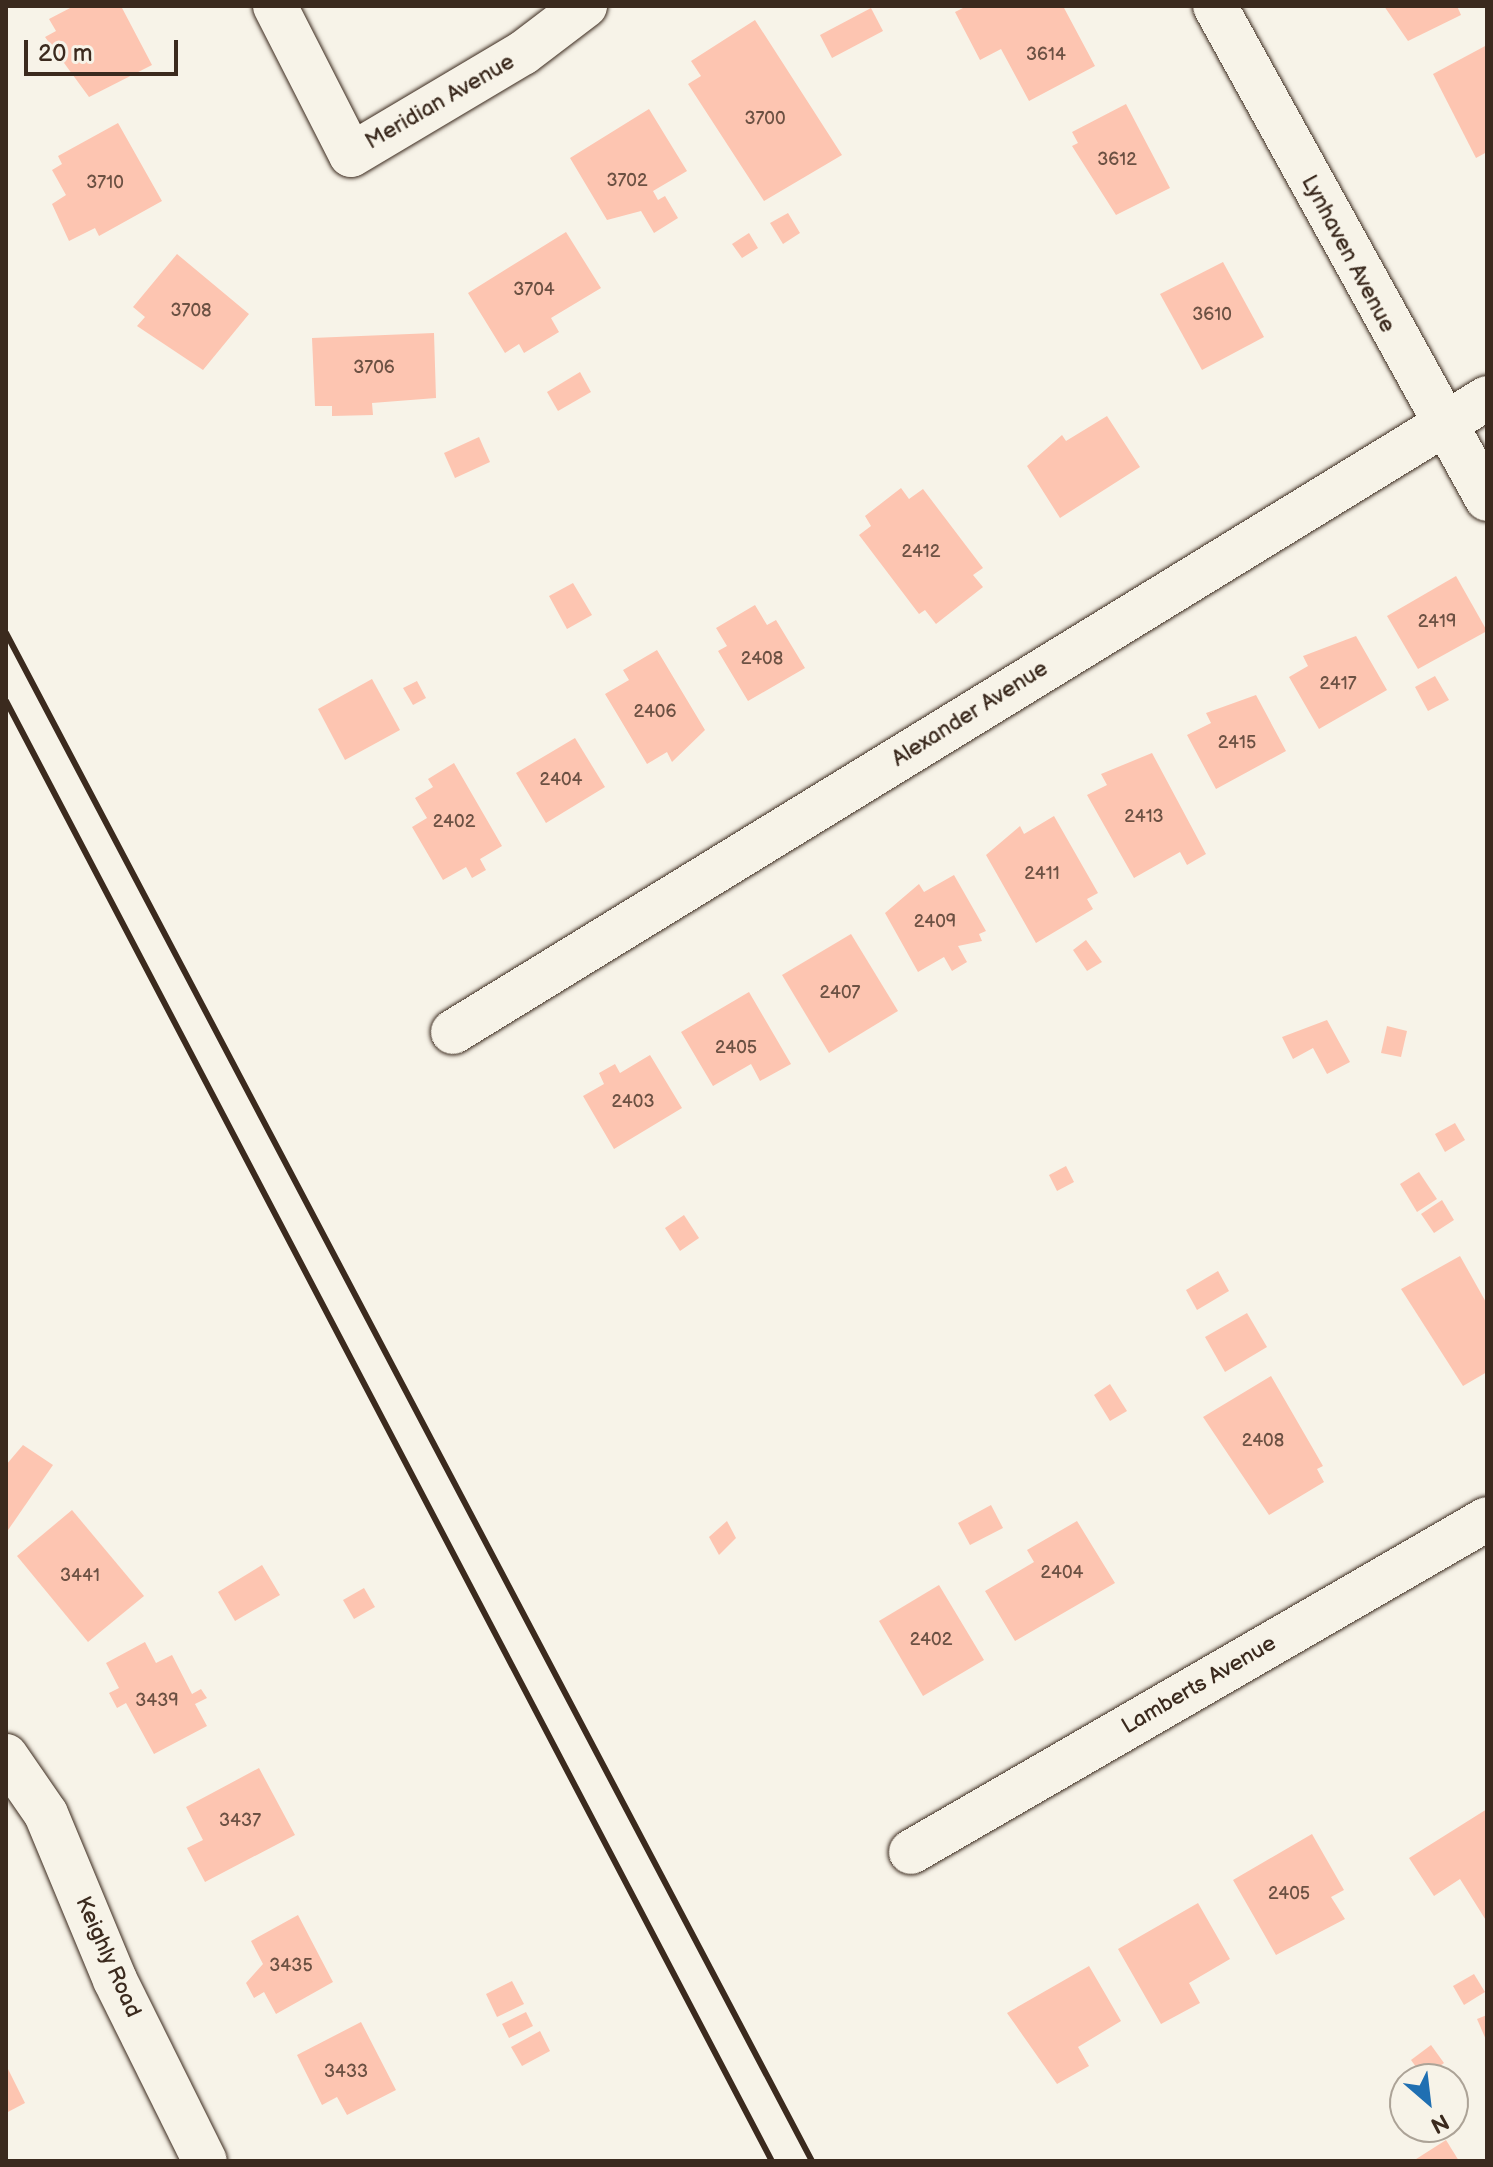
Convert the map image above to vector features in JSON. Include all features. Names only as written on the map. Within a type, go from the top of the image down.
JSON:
[{"type":"street","name":"Meridian Avenue","points":[[275,6],[351,155],[523,53],[585,6]]},
{"type":"street","name":"Lynhaven Avenue","points":[[1215,6],[1440,425],[1487,499]]},
{"type":"street","name":"Alexander Avenue","points":[[453,1032],[1487,398]]},
{"type":"street","name":"Lamberts Avenue","points":[[911,1852],[1487,1519]]},
{"type":"street","name":"Keighly Road","points":[[6,1756],[46,1814],[115,1980],[205,2161]]},
{"type":"building","points":[[74,6],[121,6],[152,65],[89,97],[45,37],[56,31],[49,19]]},
{"type":"building","points":[[967,6],[1063,6],[1095,66],[1029,101],[1001,49],[980,60],[955,12]]},
{"type":"building","points":[[1384,6],[1457,6],[1461,15],[1408,41]]},
{"type":"building","points":[[871,8],[883,31],[832,58],[820,35]]},
{"type":"building","points":[[755,20],[842,155],[764,201],[688,84],[701,76],[691,61]]},
{"type":"building","points":[[1487,45],[1487,152],[1476,158],[1433,74]]},
{"type":"building","points":[[1126,104],[1170,188],[1116,215],[1072,146],[1078,143],[1072,132]]},
{"type":"building","points":[[649,109],[687,171],[653,191],[658,200],[665,196],[678,218],[654,233],[641,211],[607,220],[570,158]]},
{"type":"building","points":[[118,123],[162,201],[99,236],[95,228],[69,241],[52,204],[66,195],[52,170],[62,164],[58,156]]},
{"type":"building","points":[[788,213],[800,233],[783,244],[770,223]]},
{"type":"building","points":[[566,232],[601,288],[551,318],[559,332],[524,353],[519,344],[505,353],[468,293]]},
{"type":"building","points":[[749,233],[758,248],[742,258],[732,244]]},
{"type":"building","points":[[177,254],[249,314],[203,370],[137,326],[145,317],[133,307]]},
{"type":"building","points":[[1223,262],[1264,337],[1202,370],[1160,294]]},
{"type":"building","points":[[434,333],[436,398],[372,403],[373,415],[332,416],[332,406],[315,406],[312,338]]},
{"type":"building","points":[[580,372],[591,392],[558,411],[547,392]]},
{"type":"building","points":[[1107,416],[1140,467],[1060,518],[1027,466],[1062,435],[1066,441]]},
{"type":"building","points":[[479,437],[490,462],[455,478],[444,453]]},
{"type":"building","points":[[901,488],[909,499],[923,489],[983,568],[973,575],[983,587],[936,624],[925,610],[919,614],[859,535],[871,526],[865,516]]},
{"type":"building","points":[[1456,576],[1487,631],[1418,669],[1387,616]]},
{"type":"building","points":[[573,583],[592,615],[567,629],[549,596]]},
{"type":"building","points":[[755,605],[767,625],[776,620],[805,668],[748,701],[718,651],[727,646],[716,628]]},
{"type":"building","points":[[1356,636],[1387,690],[1319,729],[1289,677],[1308,666],[1303,656]]},
{"type":"building","points":[[657,650],[705,730],[672,762],[667,752],[647,764],[605,694],[629,680],[623,670]]},
{"type":"building","points":[[1435,676],[1449,700],[1428,711],[1415,687]]},
{"type":"building","points":[[372,679],[400,730],[345,760],[318,709]]},
{"type":"building","points":[[417,681],[426,698],[413,705],[403,688]]},
{"type":"building","points":[[1256,695],[1286,751],[1216,789],[1187,735],[1211,723],[1206,713]]},
{"type":"building","points":[[575,738],[605,787],[546,823],[516,773]]},
{"type":"building","points":[[1152,753],[1206,854],[1187,865],[1180,852],[1134,878],[1087,795],[1107,785],[1101,774]]},
{"type":"building","points":[[454,763],[502,846],[480,859],[486,870],[472,878],[466,867],[443,880],[412,827],[427,818],[415,798],[433,787],[428,779]]},
{"type":"building","points":[[1054,816],[1098,893],[1087,899],[1093,909],[1036,943],[986,855],[1020,826],[1024,834]]},
{"type":"building","points":[[954,875],[986,931],[979,934],[982,941],[958,946],[967,962],[952,971],[944,957],[918,972],[885,913],[919,884],[924,892]]},
{"type":"building","points":[[851,934],[898,1011],[829,1053],[782,975]]},
{"type":"building","points":[[1086,940],[1102,962],[1087,971],[1073,950]]},
{"type":"building","points":[[749,992],[791,1064],[760,1081],[751,1064],[713,1086],[681,1032]]},
{"type":"building","points":[[1327,1020],[1350,1062],[1327,1074],[1313,1048],[1293,1059],[1282,1037]]},
{"type":"building","points":[[1387,1026],[1407,1031],[1401,1057],[1381,1053]]},
{"type":"building","points":[[650,1055],[682,1108],[614,1149],[583,1096],[604,1084],[599,1073],[615,1064],[620,1073]]},
{"type":"building","points":[[1455,1123],[1465,1140],[1445,1152],[1435,1134]]},
{"type":"building","points":[[1066,1166],[1074,1182],[1057,1191],[1049,1175]]},
{"type":"building","points":[[1419,1172],[1437,1199],[1417,1212],[1400,1184]]},
{"type":"building","points":[[1442,1200],[1454,1220],[1434,1233],[1421,1214]]},
{"type":"building","points":[[684,1215],[699,1238],[680,1251],[665,1228]]},
{"type":"building","points":[[1460,1256],[1487,1304],[1487,1372],[1463,1386],[1401,1289]]},
{"type":"building","points":[[1218,1271],[1229,1291],[1197,1310],[1186,1290]]},
{"type":"building","points":[[1247,1313],[1267,1347],[1225,1372],[1205,1337]]},
{"type":"building","points":[[1271,1376],[1323,1466],[1317,1469],[1324,1482],[1269,1515],[1203,1417]]},
{"type":"building","points":[[1110,1384],[1127,1411],[1110,1421],[1094,1395]]},
{"type":"building","points":[[23,1445],[53,1465],[6,1533],[6,1465]]},
{"type":"building","points":[[991,1505],[1003,1528],[970,1545],[958,1523]]},
{"type":"building","points":[[72,1510],[144,1596],[88,1642],[17,1556]]},
{"type":"building","points":[[727,1521],[736,1538],[719,1555],[709,1537]]},
{"type":"building","points":[[1077,1521],[1115,1583],[1015,1641],[985,1591],[1034,1562],[1027,1550]]},
{"type":"building","points":[[262,1565],[280,1595],[235,1621],[218,1592]]},
{"type":"building","points":[[939,1585],[984,1660],[923,1696],[879,1621]]},
{"type":"building","points":[[364,1588],[375,1607],[354,1619],[343,1600]]},
{"type":"building","points":[[145,1642],[156,1663],[172,1655],[192,1694],[201,1689],[207,1698],[195,1704],[207,1726],[154,1754],[126,1703],[117,1708],[109,1693],[119,1688],[106,1663]]},
{"type":"building","points":[[259,1768],[295,1835],[205,1882],[187,1848],[203,1840],[186,1807]]},
{"type":"building","points":[[1487,1809],[1487,1922],[1460,1879],[1434,1896],[1409,1858]]},
{"type":"building","points":[[1312,1834],[1344,1890],[1331,1897],[1345,1919],[1276,1955],[1233,1880]]},
{"type":"building","points":[[1198,1903],[1230,1959],[1189,1983],[1200,2003],[1161,2024],[1118,1949]]},
{"type":"building","points":[[298,1915],[333,1982],[276,2014],[264,1992],[254,1998],[246,1983],[263,1964],[251,1941]]},
{"type":"building","points":[[1089,1966],[1121,2021],[1078,2047],[1089,2066],[1057,2084],[1007,2013]]},
{"type":"building","points":[[1474,1974],[1485,1992],[1464,2005],[1453,1986]]},
{"type":"building","points":[[512,1981],[524,2004],[497,2017],[486,1994]]},
{"type":"building","points":[[526,2012],[533,2026],[509,2038],[502,2024]]},
{"type":"building","points":[[1487,2015],[1487,2042],[1477,2019]]},
{"type":"building","points":[[361,2022],[396,2090],[347,2115],[337,2097],[322,2105],[297,2055]]},
{"type":"building","points":[[540,2031],[550,2051],[522,2066],[511,2047]]},
{"type":"building","points":[[1431,2045],[1444,2063],[1413,2063],[1411,2060]]},
{"type":"building","points":[[6,2065],[25,2103],[6,2113]]},
{"type":"building","points":[[1441,2143],[1448,2143],[1459,2161],[1413,2161]]},
{"type":"railway","points":[[6,633],[812,2161]]},
{"type":"railway","points":[[6,701],[772,2161]]}]
